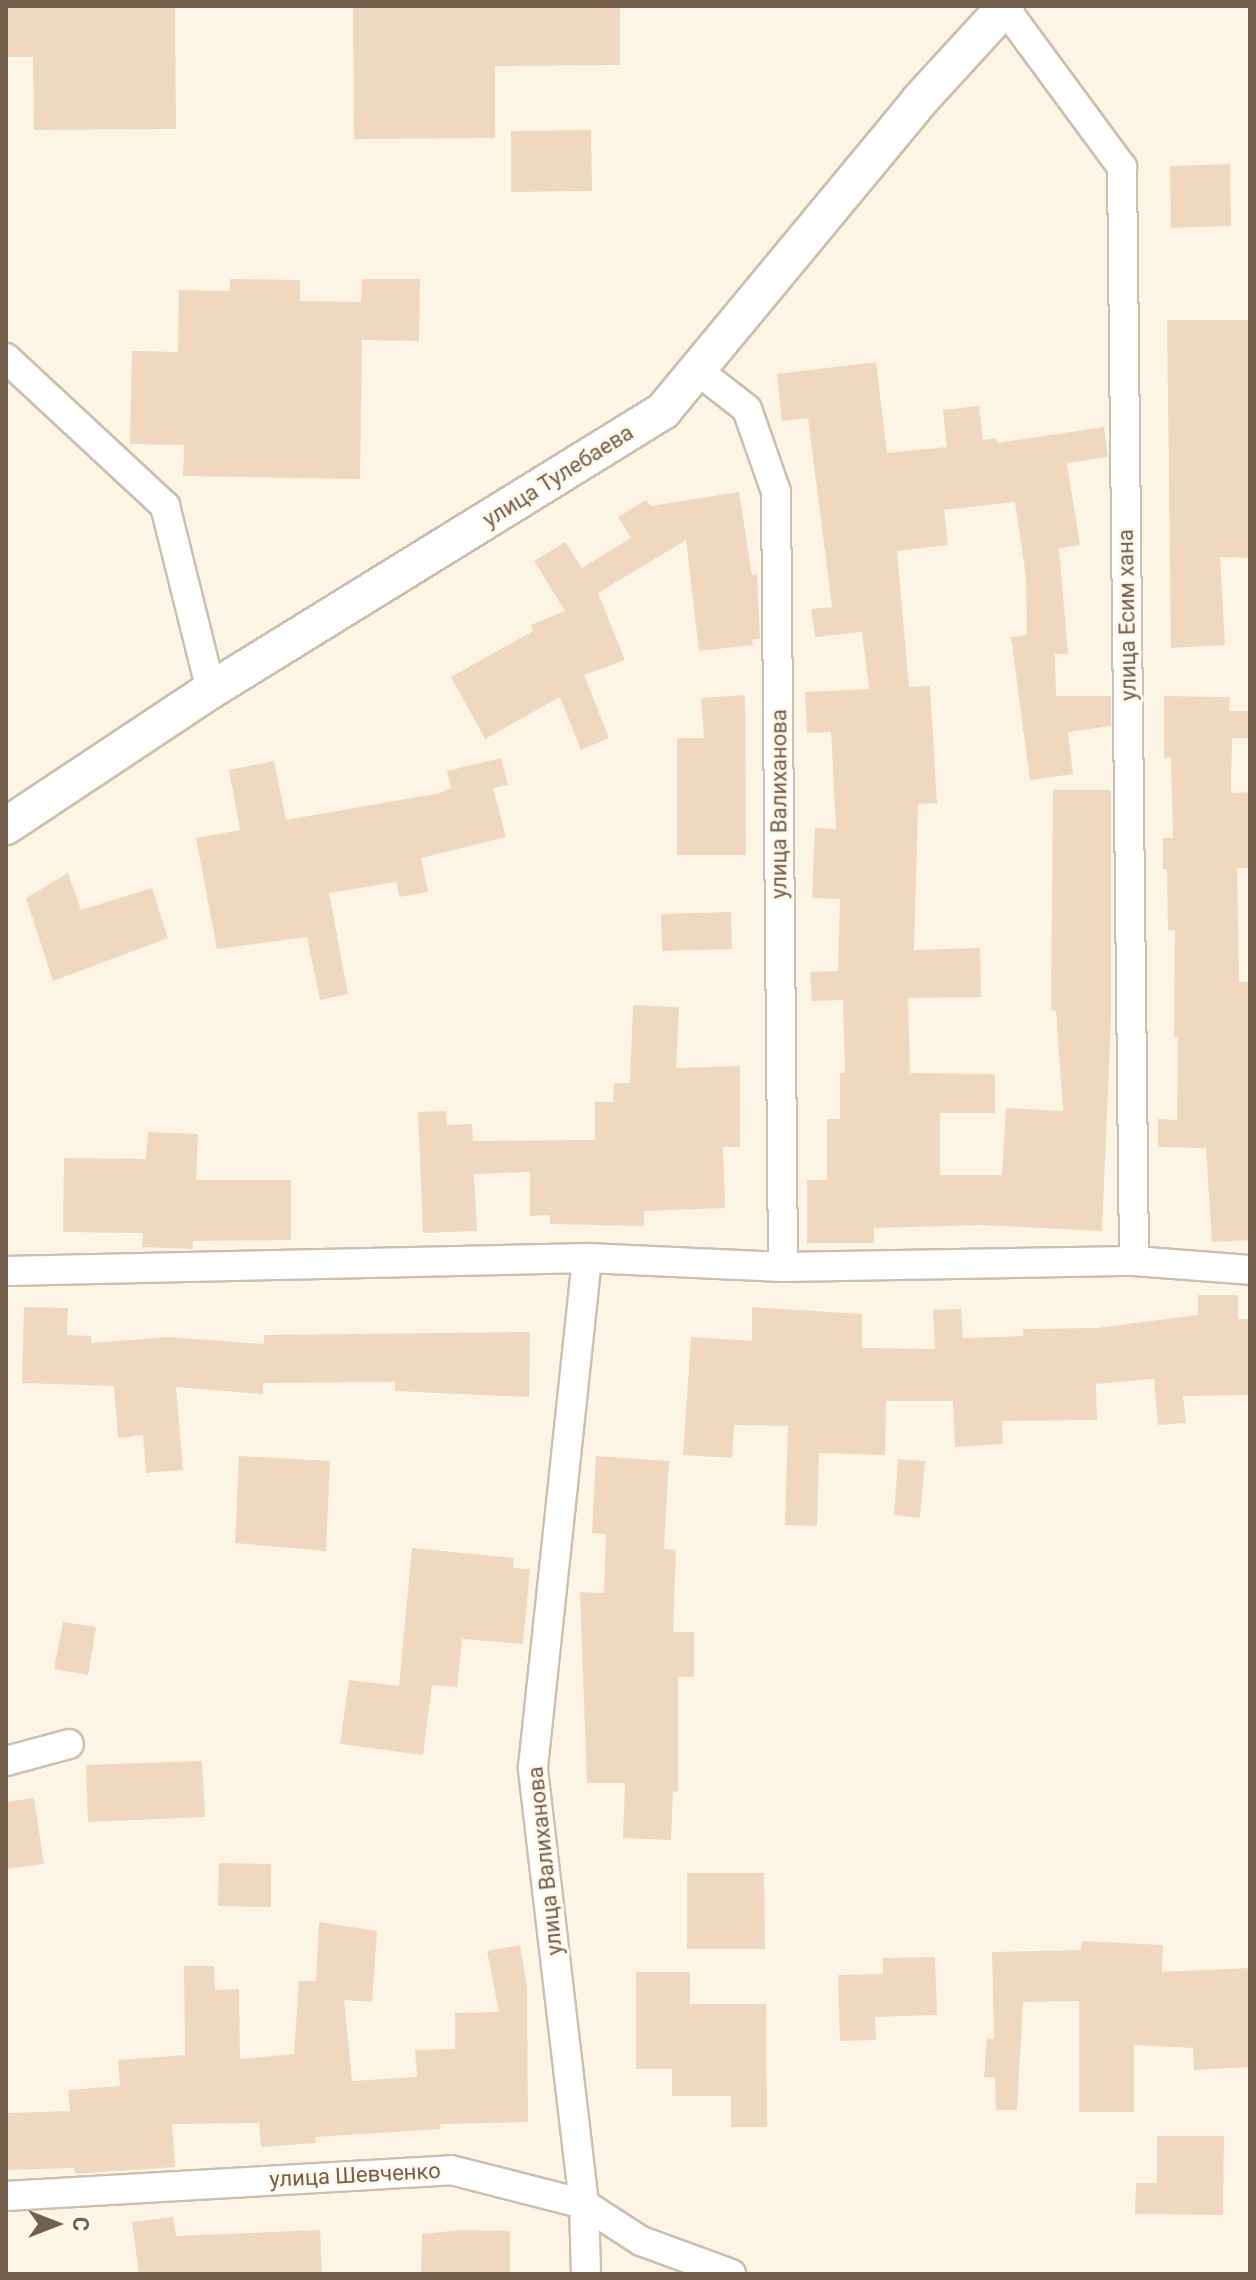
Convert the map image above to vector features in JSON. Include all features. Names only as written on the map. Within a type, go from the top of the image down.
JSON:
[{"type":"street","name":"улица Тулебаева","points":[[6,826],[211,690],[663,411],[920,100],[1005,7]]},
{"type":"street","name":"улица Есим хана","points":[[1005,7],[1122,167],[1134,1261]]},
{"type":"street","points":[[6,358],[165,506],[211,690]]},
{"type":"street","name":"улица Валиханова","points":[[697,370],[747,409],[776,492],[783,1267]]},
{"type":"street","name":"улица Валиханова","points":[[586,2274],[584,2204],[533,1767],[587,1258]]},
{"type":"street","points":[[6,1271],[587,1258],[783,1267],[1134,1261],[1250,1270]]},
{"type":"street","points":[[6,1761],[69,1744]]},
{"type":"street","name":"улица Шевченко","points":[[6,2196],[451,2170],[584,2204],[641,2241],[731,2274]]},
{"type":"building","points":[[6,6],[175,6],[176,129],[34,130],[33,57],[6,57]]},
{"type":"building","points":[[353,6],[620,6],[620,65],[495,66],[495,138],[354,139]]},
{"type":"building","points":[[591,130],[592,191],[511,192],[511,131]]},
{"type":"building","points":[[1230,164],[1231,226],[1171,228],[1170,166]]},
{"type":"building","points":[[230,279],[300,280],[300,301],[361,302],[362,279],[420,279],[419,341],[362,340],[360,479],[183,476],[184,445],[130,444],[132,351],[178,352],[179,290],[230,291]]},
{"type":"building","points":[[1167,320],[1250,320],[1250,558],[1220,557],[1225,645],[1171,648]]},
{"type":"building","points":[[876,362],[887,453],[947,447],[943,410],[979,406],[983,440],[996,438],[997,443],[1104,427],[1108,457],[1067,463],[1080,545],[1059,548],[1068,654],[1055,654],[1056,696],[1111,696],[1111,726],[1068,732],[1073,774],[1030,780],[1011,637],[1027,635],[1026,577],[1015,502],[944,510],[948,545],[897,551],[909,687],[930,686],[937,803],[918,804],[914,950],[980,948],[981,997],[908,998],[910,1073],[995,1074],[995,1113],[940,1113],[940,1175],[1002,1175],[1006,1108],[1063,1111],[1056,1011],[1051,1010],[1053,790],[1111,790],[1111,1020],[1102,1231],[983,1225],[874,1228],[874,1243],[807,1243],[807,1180],[827,1180],[827,1119],[840,1119],[840,1073],[845,1073],[843,1000],[812,1001],[810,972],[838,971],[840,899],[812,898],[815,828],[836,829],[831,732],[807,733],[805,692],[869,689],[862,632],[815,637],[811,609],[832,607],[808,418],[782,421],[777,374]]},
{"type":"building","points":[[739,492],[752,575],[757,574],[760,639],[752,640],[753,645],[699,651],[686,540],[598,593],[625,660],[584,675],[609,738],[581,750],[560,697],[485,739],[451,677],[533,631],[531,625],[565,611],[534,561],[565,542],[582,568],[631,538],[618,517],[646,500],[651,506]]},
{"type":"building","points":[[745,695],[746,855],[677,855],[677,738],[704,738],[701,698]]},
{"type":"building","points":[[1164,696],[1230,697],[1229,711],[1250,711],[1250,738],[1232,738],[1231,793],[1250,792],[1250,868],[1237,868],[1239,982],[1250,982],[1250,1240],[1212,1242],[1206,1148],[1158,1147],[1158,1119],[1177,1120],[1175,930],[1168,930],[1167,869],[1163,869],[1163,838],[1173,838],[1171,758],[1164,758]]},
{"type":"building","points":[[501,758],[508,785],[493,788],[506,837],[421,858],[428,892],[399,897],[397,882],[329,893],[348,994],[320,1000],[307,937],[217,949],[196,838],[240,830],[229,770],[274,761],[286,820],[440,793],[451,788],[447,771]]},
{"type":"building","points":[[68,873],[81,910],[152,888],[168,938],[53,981],[26,898]]},
{"type":"building","points":[[731,912],[732,949],[662,951],[661,914]]},
{"type":"building","points":[[633,1005],[679,1007],[676,1068],[740,1066],[740,1147],[723,1147],[725,1208],[644,1211],[644,1226],[550,1224],[550,1215],[530,1216],[530,1172],[474,1174],[477,1231],[423,1233],[418,1112],[446,1111],[447,1125],[472,1124],[473,1141],[595,1140],[595,1102],[613,1102],[614,1083],[630,1083]]},
{"type":"building","points":[[148,1132],[198,1134],[196,1180],[291,1180],[291,1240],[193,1241],[193,1249],[142,1247],[143,1233],[63,1232],[64,1158],[146,1159]]},
{"type":"building","points":[[1198,1295],[1238,1295],[1238,1319],[1250,1319],[1250,1395],[1183,1396],[1186,1423],[1158,1425],[1154,1379],[1096,1384],[1097,1420],[1002,1421],[1003,1444],[955,1447],[953,1401],[886,1401],[885,1455],[819,1453],[817,1526],[785,1525],[788,1426],[734,1425],[732,1458],[683,1455],[691,1337],[752,1341],[752,1307],[862,1314],[862,1348],[935,1349],[933,1310],[961,1309],[963,1338],[1023,1336],[1023,1329],[1097,1328],[1198,1315]]},
{"type":"building","points":[[24,1307],[68,1308],[67,1335],[91,1336],[91,1343],[168,1337],[264,1344],[264,1335],[530,1332],[529,1397],[395,1391],[395,1382],[263,1383],[263,1394],[176,1387],[183,1470],[146,1473],[143,1435],[118,1438],[114,1386],[22,1383]]},
{"type":"building","points":[[239,1456],[330,1461],[326,1551],[235,1543]]},
{"type":"building","points":[[596,1456],[669,1461],[664,1549],[676,1550],[673,1632],[694,1632],[694,1677],[678,1677],[678,1792],[673,1791],[671,1840],[623,1838],[625,1783],[587,1783],[580,1592],[604,1593],[606,1534],[592,1533]]},
{"type":"building","points":[[898,1459],[925,1461],[920,1518],[894,1515]]},
{"type":"building","points":[[412,1548],[514,1558],[513,1568],[530,1569],[523,1644],[462,1639],[457,1687],[432,1685],[423,1755],[340,1744],[349,1680],[399,1686]]},
{"type":"building","points":[[63,1622],[96,1627],[88,1675],[54,1669]]},
{"type":"building","points":[[202,1761],[205,1817],[88,1822],[86,1765]]},
{"type":"building","points":[[34,1798],[44,1864],[6,1869],[6,1802]]},
{"type":"building","points":[[219,1863],[271,1864],[271,1907],[218,1906]]},
{"type":"building","points":[[687,1873],[764,1873],[765,1949],[687,1949]]},
{"type":"building","points":[[319,1922],[377,1931],[372,2002],[344,2000],[352,2081],[417,2077],[415,2050],[455,2049],[455,2013],[499,2012],[487,1951],[520,1945],[527,1987],[528,2122],[440,2124],[441,2129],[315,2137],[316,2143],[261,2147],[259,2123],[172,2124],[175,2167],[75,2174],[74,2168],[6,2170],[6,2113],[70,2111],[68,2090],[120,2086],[118,2060],[185,2055],[184,1966],[214,1966],[215,1990],[239,1989],[240,2059],[294,2054],[299,1981],[316,1981]]},
{"type":"building","points":[[1082,1941],[1163,1945],[1162,1972],[1250,1968],[1250,2067],[1194,2070],[1193,2048],[1134,2045],[1134,2112],[1079,2112],[1079,2001],[1023,2002],[1017,2110],[996,2110],[995,2078],[984,2077],[987,2038],[994,2039],[992,1952],[1081,1950]]},
{"type":"building","points":[[935,1957],[937,2015],[875,2017],[876,2040],[840,2041],[838,1975],[883,1974],[883,1958]]},
{"type":"building","points":[[636,1972],[690,1972],[690,2004],[766,2004],[767,2127],[731,2127],[731,2096],[672,2096],[672,2069],[636,2069]]},
{"type":"building","points":[[1157,2136],[1224,2136],[1223,2215],[1135,2214],[1136,2183],[1157,2183]]},
{"type":"building","points":[[173,2217],[176,2236],[320,2230],[322,2274],[139,2274],[132,2222]]},
{"type":"building","points":[[461,2230],[510,2231],[510,2274],[421,2274],[422,2234]]}]
